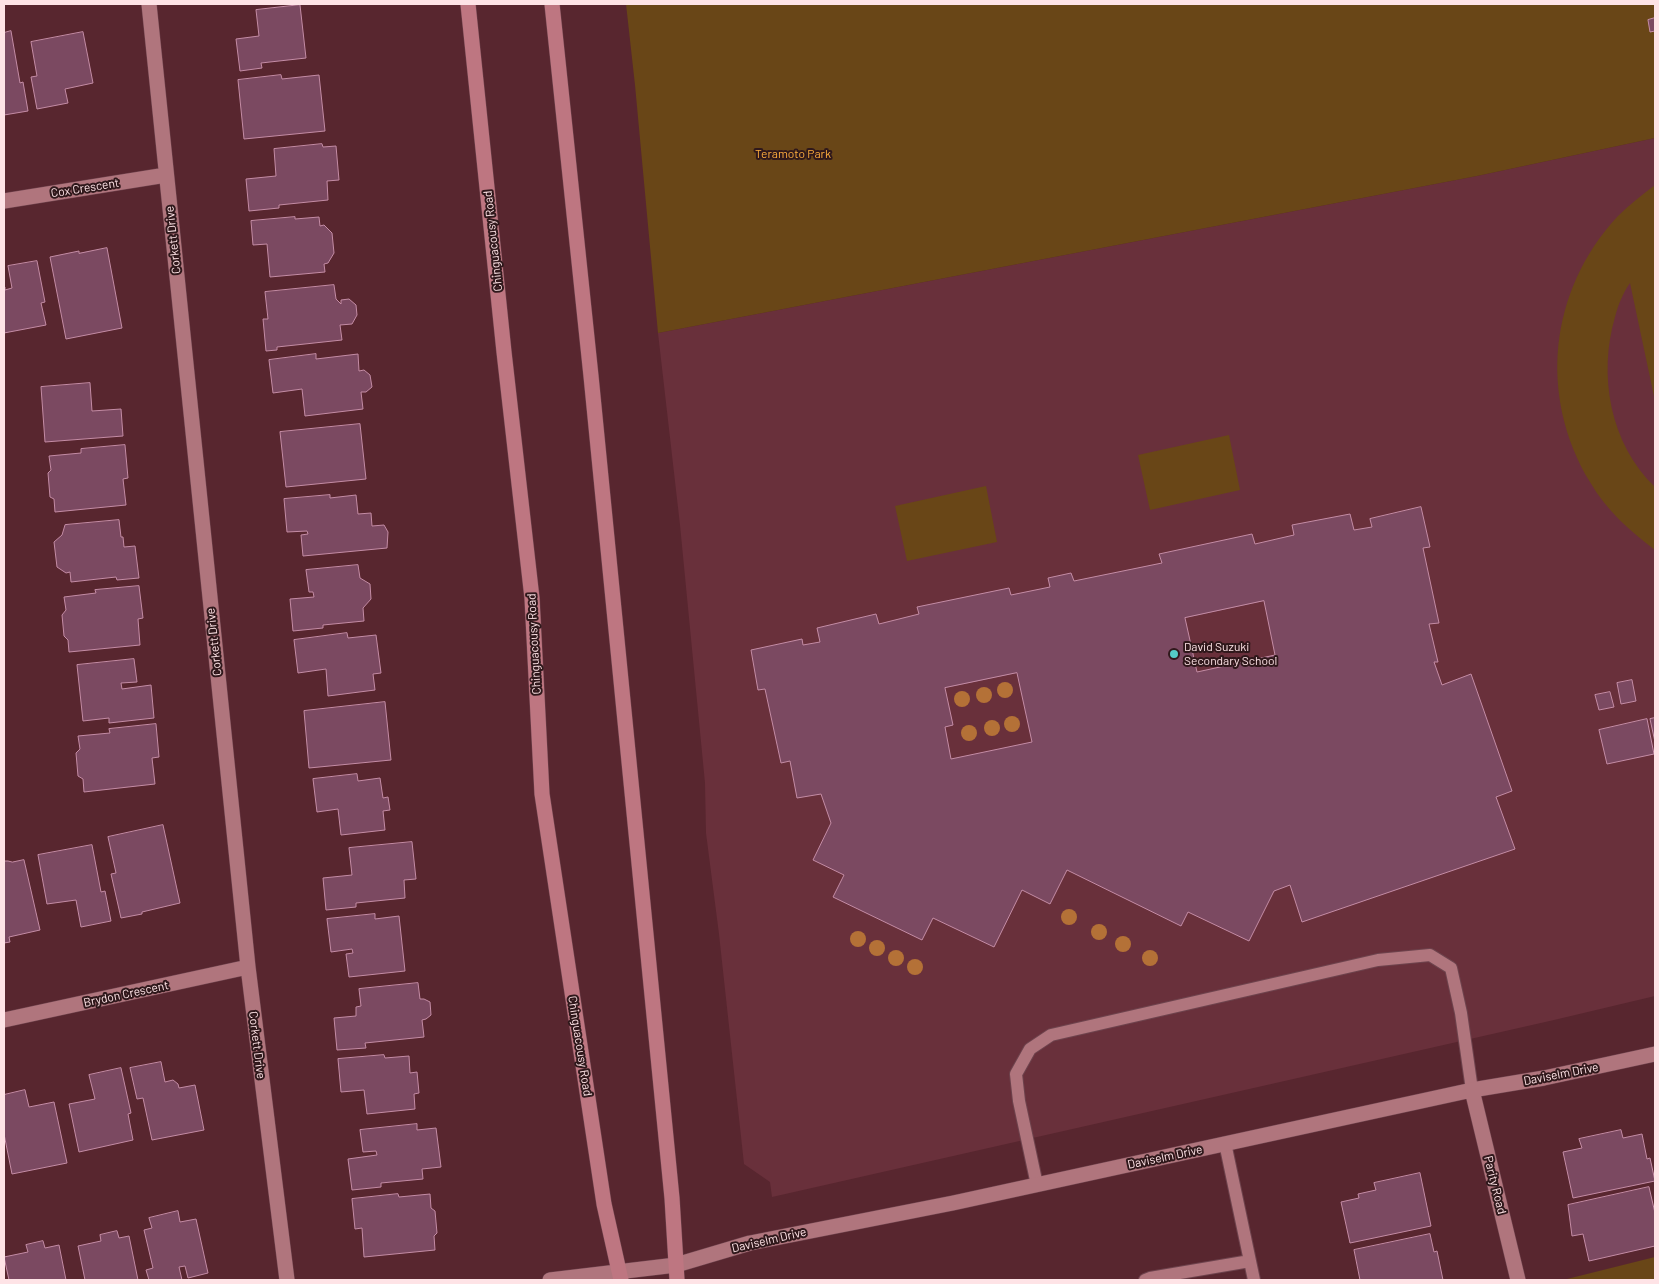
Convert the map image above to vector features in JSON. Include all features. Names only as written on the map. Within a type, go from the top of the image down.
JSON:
[{"type":"main road","name":"Chinguacousy Road","points":[[468,4],[532,598],[542,794],[604,1204],[621,1276]]},
{"type":"main road","points":[[552,4],[591,376],[672,1198],[677,1273]]},
{"type":"street","name":"Corkett Drive","points":[[149,4],[248,967],[286,1280]]},
{"type":"street","name":"Cox Crescent","points":[[4,201],[166,176]]},
{"type":"street","name":"Brydon Crescent","points":[[4,1020],[248,967]]},
{"type":"street","name":"Daviselm Drive","points":[[550,1280],[677,1273],[750,1243],[953,1203],[1472,1090],[1544,1078],[1655,1054]]},
{"type":"street","name":"Parity Road","points":[[1472,1090],[1518,1280]]},
{"type":"lane","points":[[1038,1185],[1019,1101],[1016,1074],[1030,1049],[1051,1035],[1378,960],[1430,955],[1451,968],[1462,1013],[1472,1090]]},
{"type":"lane","points":[[1225,1144],[1254,1280]]},
{"type":"lane","points":[[1145,1280],[1250,1261]]},
{"type":"shaded area","name":"David Suzuki Secondary School","points":[[1655,138],[1655,996],[772,1197],[770,1182],[744,1164],[706,833],[705,783],[680,525],[658,333],[1477,176]]},
{"type":"green space","name":"Teramoto Park","points":[[626,4],[1655,4],[1655,138],[1477,176],[658,333]]},
{"type":"green space","points":[[1655,185],[1655,401],[1630,283],[1619,304],[1610,339],[1608,385],[1618,430],[1627,450],[1640,470],[1655,487],[1655,550],[1619,519],[1603,502],[1590,482],[1573,449],[1563,415],[1558,380],[1559,345],[1565,311],[1577,278],[1594,246],[1617,217]]},
{"type":"green space","points":[[1229,435],[1240,490],[1150,510],[1138,455]]},
{"type":"green space","points":[[986,486],[997,542],[907,561],[895,506]]},
{"type":"green space","points":[[1655,1257],[1655,1280],[1563,1280]]},
{"type":"building","points":[[300,5],[306,58],[261,63],[262,68],[240,71],[236,39],[259,36],[256,10]]},
{"type":"building","points":[[1655,18],[1655,31],[1650,32],[1648,20]]},
{"type":"building","points":[[11,31],[20,83],[23,82],[28,111],[4,115],[4,33]]},
{"type":"building","points":[[83,32],[93,83],[65,89],[68,103],[37,109],[31,77],[37,76],[31,42]]},
{"type":"building","points":[[281,75],[282,79],[319,75],[325,131],[244,139],[238,80]]},
{"type":"building","points":[[322,144],[323,147],[336,146],[339,180],[327,181],[328,200],[279,205],[279,208],[249,211],[246,179],[276,176],[274,149]]},
{"type":"building","points":[[295,217],[295,219],[319,217],[320,226],[324,225],[332,233],[334,253],[328,263],[324,264],[325,272],[270,277],[267,244],[253,245],[251,221]]},
{"type":"building","points":[[107,248],[122,328],[66,339],[50,257]]},
{"type":"building","points":[[37,261],[45,302],[41,303],[46,325],[4,333],[4,288],[5,290],[12,288],[8,266]]},
{"type":"building","points":[[334,285],[336,299],[341,304],[341,300],[349,299],[356,305],[357,315],[352,324],[340,325],[342,340],[277,347],[277,350],[266,351],[263,319],[268,319],[265,292]]},
{"type":"building","points":[[316,354],[316,359],[358,354],[359,371],[364,370],[370,375],[372,387],[366,392],[361,392],[363,409],[305,416],[302,389],[273,393],[269,360]]},
{"type":"building","points":[[90,383],[92,411],[121,409],[123,436],[45,442],[41,387]]},
{"type":"building","points":[[360,424],[366,479],[286,487],[280,432]]},
{"type":"building","points":[[125,445],[128,478],[123,479],[126,505],[55,512],[54,499],[50,497],[48,473],[51,470],[49,456],[81,453],[81,449]]},
{"type":"building","points":[[330,495],[330,498],[356,495],[358,514],[371,513],[372,526],[384,525],[388,532],[387,548],[303,556],[301,535],[308,534],[307,531],[287,532],[284,499]]},
{"type":"building","points":[[1421,507],[1430,547],[1423,548],[1439,623],[1429,624],[1438,662],[1434,662],[1442,685],[1471,674],[1512,791],[1496,797],[1515,849],[1302,922],[1290,885],[1274,891],[1249,941],[1188,912],[1181,926],[1067,870],[1050,904],[1022,890],[994,947],[933,918],[922,940],[833,897],[844,875],[813,860],[831,823],[821,794],[797,798],[790,761],[781,763],[765,689],[758,690],[751,650],[802,639],[803,645],[820,642],[817,628],[876,614],[879,624],[919,614],[917,607],[1009,588],[1011,595],[1050,587],[1048,578],[1071,573],[1074,581],[1162,563],[1159,554],[1252,534],[1255,544],[1294,535],[1292,525],[1350,514],[1354,530],[1372,527],[1370,519]],"holes":[[[1264,601],[1275,655],[1197,672],[1185,618]],[[1017,673],[1032,742],[951,759],[945,727],[953,725],[945,688]]]},
{"type":"building","points":[[119,520],[124,547],[135,546],[139,578],[117,580],[116,577],[71,582],[70,572],[66,573],[57,567],[54,542],[62,535],[65,525]]},
{"type":"building","points":[[358,565],[360,578],[370,584],[371,599],[363,608],[364,621],[323,625],[323,628],[293,631],[290,599],[314,597],[313,592],[309,592],[306,570]]},
{"type":"building","points":[[139,586],[143,618],[138,619],[140,645],[69,652],[68,640],[64,636],[62,615],[66,610],[64,597],[96,593],[95,590]]},
{"type":"building","points":[[347,633],[348,638],[376,635],[381,673],[373,674],[375,690],[328,696],[326,669],[298,673],[294,640]]},
{"type":"building","points":[[134,659],[137,682],[121,683],[122,689],[151,685],[154,718],[109,723],[109,718],[83,721],[77,665]]},
{"type":"building","points":[[1632,680],[1636,701],[1621,704],[1617,683]]},
{"type":"building","points":[[1610,692],[1614,707],[1599,710],[1595,695]]},
{"type":"building","points":[[385,702],[391,760],[309,768],[304,711]]},
{"type":"building","points":[[1655,718],[1655,742],[1650,719]]},
{"type":"building","points":[[1647,719],[1654,754],[1607,764],[1599,730]]},
{"type":"building","points":[[156,724],[159,757],[152,758],[155,784],[84,792],[83,779],[78,776],[76,753],[80,749],[78,736],[110,733],[109,729]]},
{"type":"building","points":[[357,774],[358,781],[380,778],[383,798],[388,797],[390,810],[383,811],[385,830],[341,835],[338,809],[317,812],[313,779]]},
{"type":"building","points":[[163,825],[180,903],[121,918],[111,874],[116,873],[108,837]]},
{"type":"building","points":[[412,842],[416,879],[404,880],[405,898],[356,903],[356,907],[326,910],[323,878],[352,875],[349,848]]},
{"type":"building","points":[[92,845],[101,892],[105,891],[111,921],[81,927],[76,900],[47,904],[38,855]]},
{"type":"building","points":[[24,860],[40,930],[9,937],[10,942],[4,943],[4,861]]},
{"type":"building","points":[[375,914],[375,919],[399,916],[405,971],[349,977],[346,954],[353,953],[352,949],[331,952],[327,919]]},
{"type":"building","points":[[418,983],[420,999],[430,1002],[431,1015],[422,1020],[424,1037],[365,1043],[366,1048],[337,1050],[334,1018],[356,1016],[356,1007],[361,1006],[359,989]]},
{"type":"building","points":[[384,1055],[385,1058],[409,1056],[410,1073],[417,1072],[419,1093],[414,1094],[415,1109],[367,1114],[364,1090],[341,1092],[338,1059]]},
{"type":"building","points":[[161,1062],[165,1082],[173,1080],[178,1084],[179,1088],[195,1085],[204,1130],[152,1140],[143,1098],[137,1099],[130,1068]]},
{"type":"building","points":[[121,1068],[131,1113],[128,1114],[133,1140],[79,1152],[69,1104],[95,1099],[89,1075]]},
{"type":"building","points":[[25,1090],[29,1107],[54,1102],[67,1163],[12,1174],[4,1134],[4,1095]]},
{"type":"building","points":[[417,1124],[417,1130],[436,1128],[441,1167],[422,1169],[423,1179],[381,1183],[381,1187],[352,1190],[348,1159],[377,1155],[376,1151],[363,1152],[360,1130]]},
{"type":"building","points":[[1621,1130],[1623,1138],[1642,1134],[1647,1159],[1650,1158],[1655,1181],[1573,1198],[1563,1152],[1582,1148],[1579,1139]]},
{"type":"building","points":[[1420,1173],[1431,1226],[1350,1243],[1341,1202],[1359,1198],[1358,1194],[1376,1190],[1374,1183]]},
{"type":"building","points":[[1649,1187],[1655,1213],[1655,1246],[1589,1261],[1583,1234],[1572,1236],[1568,1205]]},
{"type":"building","points":[[398,1194],[399,1197],[430,1194],[431,1208],[435,1211],[437,1233],[434,1236],[435,1250],[364,1257],[362,1228],[355,1229],[352,1199]]},
{"type":"building","points":[[178,1211],[180,1222],[196,1219],[208,1273],[188,1278],[185,1266],[179,1267],[182,1280],[149,1280],[146,1270],[153,1268],[144,1230],[152,1228],[149,1218]]},
{"type":"building","points":[[117,1231],[119,1238],[129,1236],[138,1280],[85,1280],[78,1246],[101,1241],[100,1235]]},
{"type":"building","points":[[1430,1234],[1434,1252],[1437,1251],[1443,1280],[1360,1280],[1354,1250]]},
{"type":"building","points":[[43,1241],[45,1248],[59,1245],[66,1280],[9,1280],[4,1257],[28,1252],[26,1245]]},
{"type":"place","name":"David Suzuki Secondary School","points":[[1174,654]]}]
